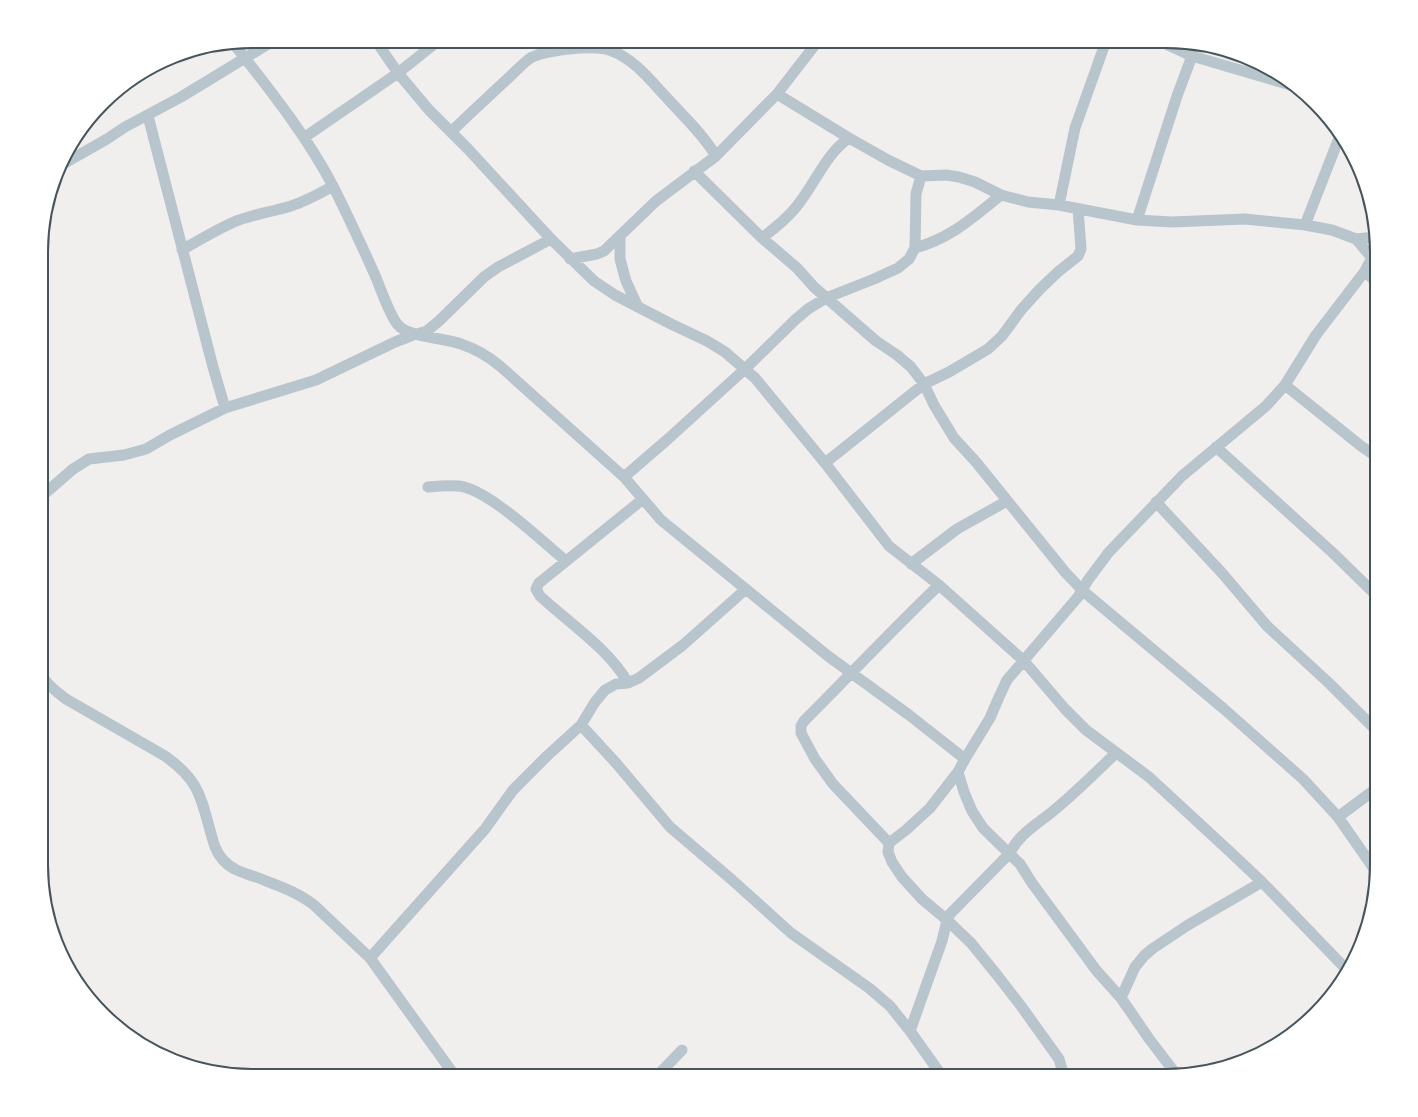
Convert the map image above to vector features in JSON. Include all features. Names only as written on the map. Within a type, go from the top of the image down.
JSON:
[{"type":"street","points":[[237,48],[305,137],[333,186],[395,322],[403,329],[413,334],[430,336],[461,344],[488,356],[560,418],[624,477],[661,520],[828,656],[965,759]]},
{"type":"street","points":[[70,160],[125,127],[148,116],[261,48]]},
{"type":"street","points":[[381,48],[398,73],[429,110],[468,149],[570,259],[594,282],[615,295],[707,341],[725,352],[745,368],[755,378],[825,463],[889,546],[939,585],[1024,661],[1065,709],[1086,730],[1149,777],[1262,882],[1343,966]]},
{"type":"street","points":[[305,137],[398,73],[429,48]]},
{"type":"street","points":[[570,259],[597,254],[604,251],[656,201],[716,156],[777,94],[813,48]]},
{"type":"street","points":[[1059,205],[1075,128],[1104,48]]},
{"type":"street","points":[[1174,48],[1192,56],[1278,81]]},
{"type":"street","points":[[451,132],[529,59],[549,52],[574,49],[611,50],[627,59],[645,75],[700,133],[716,156]]},
{"type":"street","points":[[1137,220],[1177,96],[1192,56]]},
{"type":"street","points":[[777,94],[849,138],[888,160],[921,176],[946,175],[959,177],[975,182],[1001,195],[1028,202],[1059,205],[1137,220],[1172,222],[1245,219],[1305,225],[1332,230],[1356,239],[1370,250]]},
{"type":"street","points":[[148,116],[182,250],[225,408]]},
{"type":"street","points":[[762,238],[788,216],[800,202],[831,156],[840,145],[849,138]]},
{"type":"street","points":[[1305,225],[1338,142]]},
{"type":"street","points":[[694,171],[762,238],[797,268],[826,298],[876,341],[905,361],[924,384],[934,405],[954,438],[976,462],[1082,591],[1224,709],[1303,779],[1338,817],[1370,864]]},
{"type":"street","points":[[624,477],[668,439],[808,309],[826,298],[898,268],[909,259],[915,248],[916,194],[921,176]]},
{"type":"street","points":[[182,250],[235,222],[263,212],[291,206],[313,197],[333,186]]},
{"type":"street","points":[[915,248],[930,244],[948,236],[1001,195]]},
{"type":"street","points":[[825,463],[924,384],[949,372],[988,349],[1002,336],[1021,310],[1040,289],[1055,274],[1078,256],[1081,249],[1078,209]]},
{"type":"street","points":[[620,236],[620,259],[626,281],[637,306]]},
{"type":"street","points":[[1356,239],[1370,238]]},
{"type":"street","points":[[48,491],[73,469],[89,459],[124,455],[146,449],[170,435],[225,408],[316,380],[413,334],[426,331],[434,326],[484,277],[498,266],[551,239]]},
{"type":"street","points":[[888,844],[930,808],[958,772],[990,718],[1007,680],[1082,591],[1105,557],[1182,476],[1266,406],[1285,385],[1316,335],[1365,271],[1370,261]]},
{"type":"street","points":[[1365,271],[1370,276]]},
{"type":"street","points":[[1285,385],[1370,452]]},
{"type":"street","points":[[1216,447],[1333,553],[1370,589]]},
{"type":"street","points":[[428,486],[460,486],[476,491],[510,514],[566,561]]},
{"type":"street","points":[[628,683],[622,672],[608,655],[550,606],[540,596],[536,589],[539,583],[643,499]]},
{"type":"street","points":[[912,564],[957,529],[1007,501]]},
{"type":"street","points":[[1156,502],[1222,573],[1267,626],[1370,723]]},
{"type":"street","points":[[939,585],[892,629],[852,673],[804,721],[801,726],[801,733],[816,760],[832,784],[888,844],[888,852],[892,862],[902,877],[922,899],[971,943],[1021,1006],[1059,1059],[1062,1069]]},
{"type":"street","points":[[370,958],[485,829],[513,790],[581,725],[595,702],[605,690],[616,684],[628,683],[639,678],[683,645],[746,589]]},
{"type":"street","points":[[48,684],[54,691],[66,699],[165,756],[189,776],[198,791],[214,845],[223,860],[234,869],[304,897],[370,958],[450,1069]]},
{"type":"street","points":[[581,725],[616,763],[670,828],[731,879],[791,933],[846,971],[890,1006],[937,1069]]},
{"type":"street","points":[[910,1031],[950,914],[1010,853],[1014,844],[1022,835],[1067,798],[1116,753]]},
{"type":"street","points":[[958,772],[964,792],[977,820],[990,836],[1010,853],[1020,864],[1032,883],[1096,970],[1120,998],[1172,1069]]},
{"type":"street","points":[[1338,817],[1370,793]]},
{"type":"street","points":[[1120,998],[1135,967],[1152,949],[1262,882]]},
{"type":"street","points":[[663,1069],[682,1050]]}]
